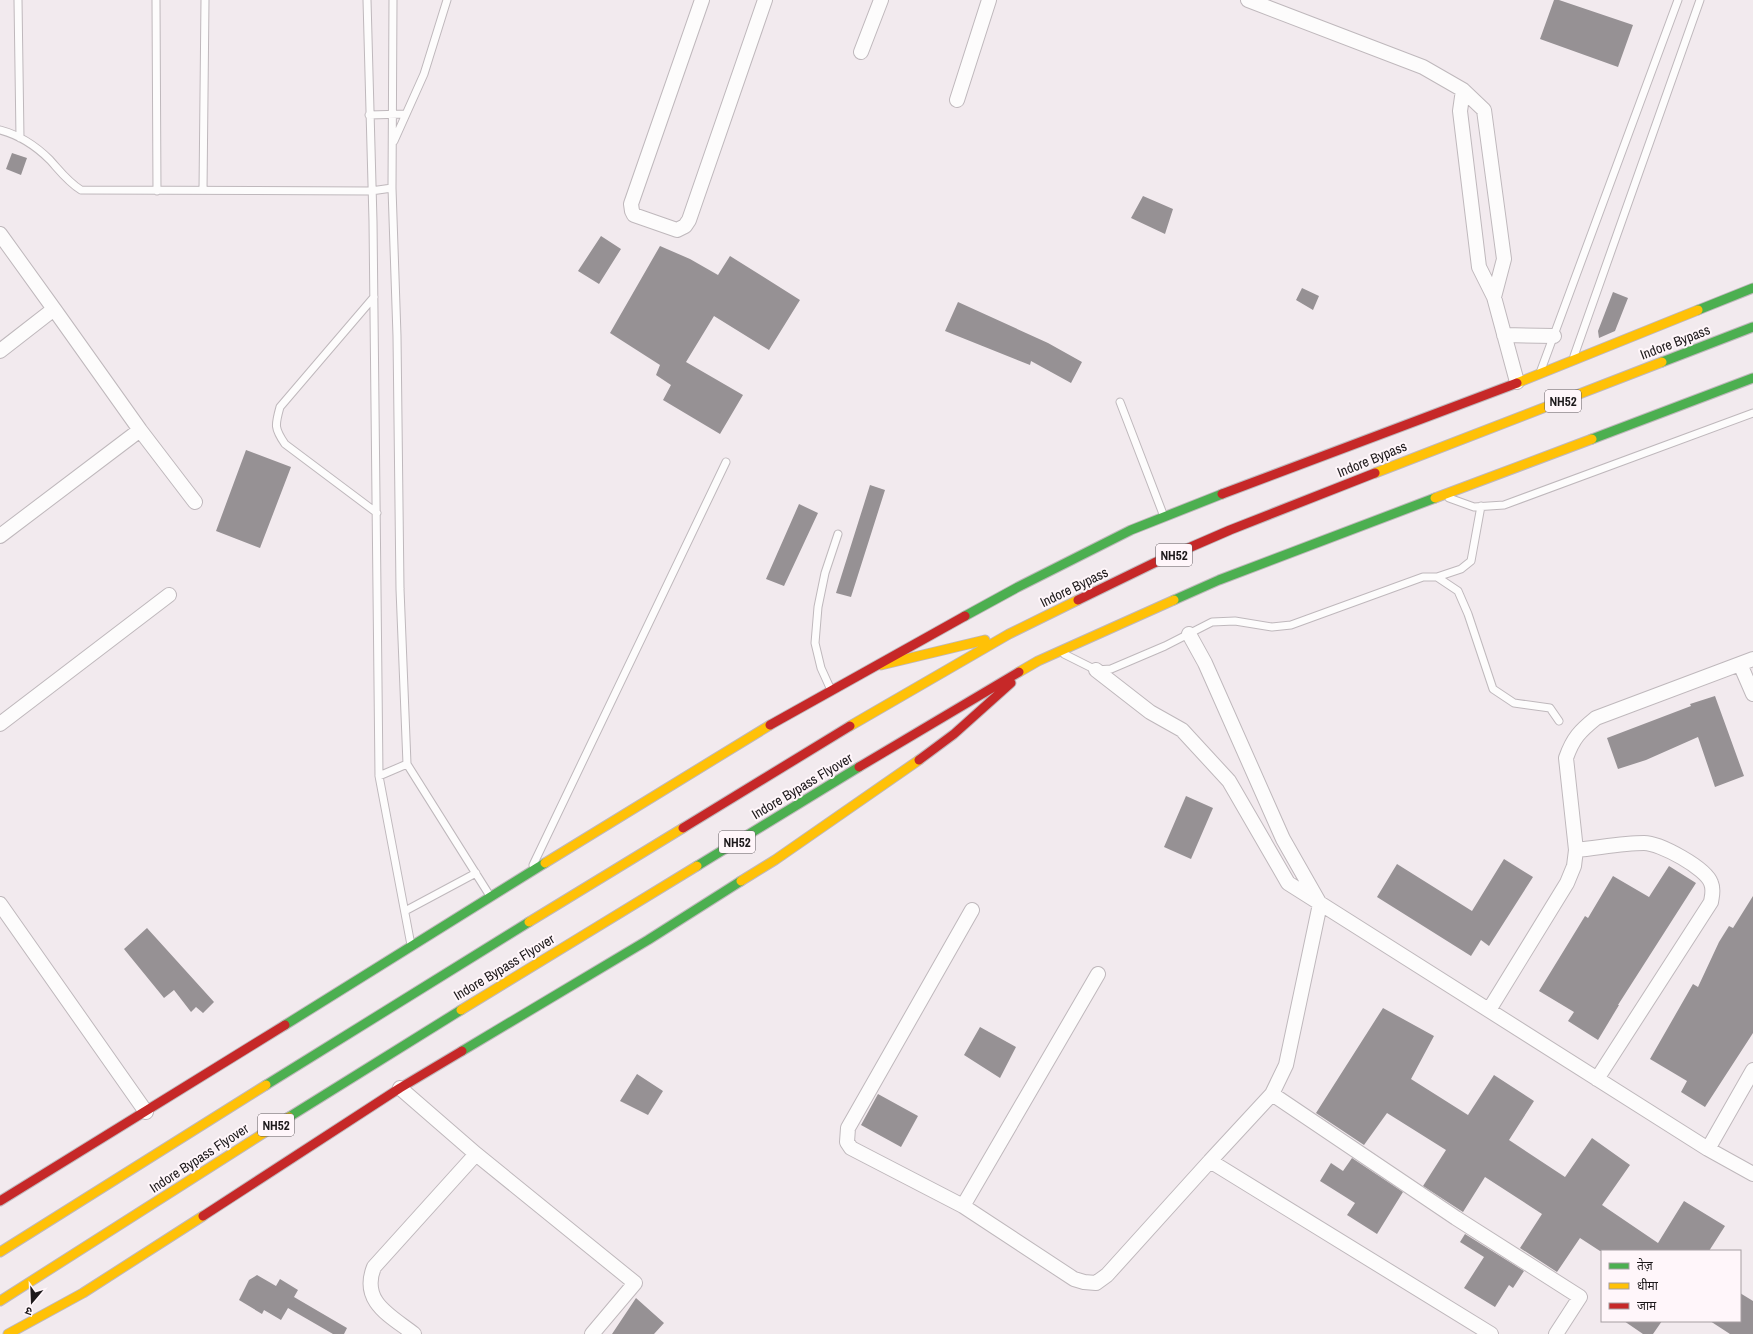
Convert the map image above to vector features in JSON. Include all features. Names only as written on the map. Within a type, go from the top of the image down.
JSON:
[{"type":"main road","points":[[0,1201],[146,1112],[757,732],[881,665],[1018,587],[1131,530],[1164,516],[1332,451],[1355,444],[1540,374],[1753,288]]},
{"type":"main road","name":"Indore Bypass","points":[[1009,634],[1154,563],[1230,530],[1753,327]]},
{"type":"main road","name":"NH52","points":[[1029,666],[1219,580],[1753,378]]},
{"type":"main road","points":[[881,665],[1009,634]]},
{"type":"main road","name":"Indore Bypass Flyover","points":[[0,1252],[110,1182],[296,1068],[431,982],[890,702],[1009,634]]},
{"type":"main road","points":[[8,1334],[83,1293],[400,1088],[648,940],[775,860],[884,785],[954,734],[1005,690],[1029,666]]},
{"type":"main road","name":"Indore Bypass Flyover","points":[[0,1301],[447,1018],[1029,666]]},
{"type":"street","points":[[702,0],[631,204],[634,215],[678,230],[685,226],[689,220],[765,0]]},
{"type":"street","points":[[861,52],[881,0]]},
{"type":"street","points":[[957,100],[989,0]]},
{"type":"street","points":[[1248,0],[1424,67],[1463,90],[1484,110],[1504,259],[1494,297]]},
{"type":"street","points":[[1463,90],[1460,110],[1479,267],[1494,297],[1517,382]]},
{"type":"street","points":[[0,234],[140,430],[195,502]]},
{"type":"street","points":[[0,351],[54,309]]},
{"type":"street","points":[[1504,335],[1554,336]]},
{"type":"street","points":[[0,536],[140,430]]},
{"type":"street","points":[[0,724],[169,595]]},
{"type":"street","points":[[972,910],[848,1128],[846,1135],[847,1142],[852,1148],[963,1206],[1074,1279],[1096,1283],[1107,1275],[1272,1094],[1286,1065],[1320,904],[1283,839],[1205,663],[1190,634]]},
{"type":"street","points":[[1489,1010],[1567,883],[1574,866],[1576,850],[1566,758],[1570,745],[1578,733],[1596,718],[1753,659]]},
{"type":"street","points":[[1740,664],[1753,694]]},
{"type":"street","points":[[1096,670],[1150,712],[1182,730],[1229,781],[1288,883],[1708,1149],[1753,1174]]},
{"type":"street","points":[[1576,850],[1645,843],[1662,848],[1706,874],[1711,882],[1713,891],[1711,902],[1597,1079]]},
{"type":"street","points":[[0,904],[146,1112]]},
{"type":"street","points":[[963,1206],[1098,974]]},
{"type":"street","points":[[1708,1149],[1753,1070]]},
{"type":"street","points":[[400,1088],[476,1154],[634,1283],[592,1334]]},
{"type":"street","points":[[1272,1094],[1456,1218],[1580,1297],[1556,1334]]},
{"type":"street","points":[[414,1334],[374,1302],[370,1287],[370,1276],[374,1267],[476,1154]]},
{"type":"street","points":[[1210,1161],[1490,1334]]},
{"type":"lane","points":[[18,0],[20,138]]},
{"type":"lane","points":[[156,0],[157,191]]},
{"type":"lane","points":[[203,190],[205,0]]},
{"type":"lane","points":[[367,0],[374,297],[379,776],[412,946]]},
{"type":"lane","points":[[393,0],[392,188],[397,336],[400,589],[407,764],[490,897]]},
{"type":"lane","points":[[392,145],[424,74],[447,0]]},
{"type":"lane","points":[[1540,374],[1678,0]]},
{"type":"lane","points":[[1572,361],[1700,0]]},
{"type":"lane","points":[[369,115],[406,114]]},
{"type":"lane","points":[[0,130],[33,145],[50,160],[70,184],[80,190],[371,191],[392,188]]},
{"type":"lane","points":[[374,297],[280,407],[275,422],[276,431],[286,444],[377,513]]},
{"type":"lane","points":[[1120,402],[1164,516]]},
{"type":"lane","points":[[1443,496],[1474,507],[1504,505],[1753,413]]},
{"type":"lane","points":[[530,872],[726,462]]},
{"type":"lane","points":[[1060,651],[1096,670],[1111,669],[1190,634],[1212,622],[1235,621],[1272,627],[1290,625],[1424,577],[1437,577],[1461,569],[1471,561],[1481,506]]},
{"type":"lane","points":[[832,692],[821,668],[815,643],[818,607],[825,573],[838,534]]},
{"type":"lane","points":[[1437,577],[1458,591],[1468,614],[1493,689],[1514,703],[1550,708],[1559,721]]},
{"type":"lane","points":[[379,776],[407,764]]},
{"type":"lane","points":[[405,911],[476,873]]},
{"type":"building","points":[[1554,0],[1559,0],[1633,25],[1618,67],[1540,39]]},
{"type":"building","points":[[12,153],[27,158],[21,175],[6,169]]},
{"type":"building","points":[[1143,196],[1173,209],[1165,234],[1131,218]]},
{"type":"building","points":[[601,236],[621,249],[599,284],[578,271]]},
{"type":"building","points":[[660,246],[690,259],[718,275],[730,256],[800,300],[769,350],[714,316],[686,362],[743,395],[720,434],[663,400],[671,385],[656,375],[660,365],[610,333]]},
{"type":"building","points":[[1302,288],[1319,296],[1313,310],[1296,300]]},
{"type":"building","points":[[1613,292],[1628,298],[1615,331],[1599,338],[1598,331]]},
{"type":"building","points":[[958,302],[1048,343],[1082,362],[1071,383],[1031,361],[1030,365],[945,331]]},
{"type":"building","points":[[246,450],[291,467],[260,548],[216,531]]},
{"type":"building","points":[[870,485],[885,490],[851,597],[836,593]]},
{"type":"building","points":[[799,504],[818,513],[784,586],[766,579]]},
{"type":"building","points":[[1715,696],[1744,776],[1715,787],[1698,737],[1646,760],[1618,769],[1607,738],[1691,706],[1690,704]]},
{"type":"building","points":[[1186,796],[1213,808],[1191,859],[1164,847]]},
{"type":"building","points":[[1504,859],[1533,877],[1489,946],[1481,940],[1471,956],[1377,897],[1397,864],[1472,911]]},
{"type":"building","points":[[1669,866],[1696,883],[1618,1005],[1598,1040],[1568,1021],[1574,1012],[1539,991],[1585,916],[1588,918],[1613,876],[1649,897]]},
{"type":"building","points":[[1753,896],[1753,1033],[1705,1107],[1681,1092],[1687,1081],[1650,1059],[1693,984],[1698,987],[1719,942],[1729,926],[1733,928]]},
{"type":"building","points":[[147,928],[214,1002],[203,1013],[196,1007],[191,1012],[174,990],[164,998],[124,949]]},
{"type":"building","points":[[1383,1008],[1434,1036],[1411,1079],[1468,1115],[1494,1075],[1534,1101],[1509,1140],[1565,1177],[1592,1138],[1630,1165],[1602,1205],[1658,1243],[1684,1201],[1725,1226],[1710,1250],[1600,1251],[1580,1238],[1557,1272],[1520,1248],[1542,1214],[1485,1177],[1463,1212],[1423,1186],[1446,1150],[1387,1113],[1364,1145],[1316,1113]]},
{"type":"building","points":[[980,1027],[1016,1047],[1000,1078],[964,1055]]},
{"type":"building","points":[[637,1074],[663,1091],[648,1115],[620,1101]]},
{"type":"building","points":[[878,1094],[918,1116],[901,1147],[861,1125]]},
{"type":"building","points":[[1352,1158],[1403,1192],[1377,1234],[1347,1215],[1355,1203],[1320,1181],[1331,1163],[1343,1171]]},
{"type":"building","points":[[1465,1234],[1524,1271],[1513,1288],[1509,1285],[1495,1307],[1464,1288],[1484,1257],[1460,1242]]},
{"type":"building","points":[[257,1275],[276,1286],[280,1279],[298,1290],[294,1297],[347,1328],[344,1334],[333,1334],[288,1308],[281,1320],[264,1310],[262,1314],[239,1300],[249,1280]]},
{"type":"building","points":[[1741,1294],[1753,1301],[1753,1334],[1730,1334],[1712,1322],[1741,1322]]},
{"type":"building","points":[[636,1298],[664,1323],[654,1334],[612,1334]]},
{"type":"building","points":[[1625,1322],[1661,1322],[1653,1334],[1643,1334]]},
{"type":"traffic: fast","points":[[1698,310],[1753,288]]},
{"type":"traffic: fast","points":[[1662,362],[1753,327]]},
{"type":"traffic: fast","points":[[1592,439],[1753,378]]},
{"type":"traffic: fast","points":[[965,616],[1018,587],[1131,530],[1222,494]]},
{"type":"traffic: fast","points":[[1174,600],[1219,580],[1435,498]]},
{"type":"traffic: fast","points":[[697,866],[859,767]]},
{"type":"traffic: fast","points":[[285,1025],[545,863]]},
{"type":"traffic: fast","points":[[462,1051],[648,940],[741,881]]},
{"type":"traffic: fast","points":[[266,1085],[529,922]]},
{"type":"traffic: fast","points":[[289,1117],[461,1010]]},
{"type":"traffic: slow","points":[[1517,383],[1698,310]]},
{"type":"traffic: slow","points":[[1375,473],[1662,362]]},
{"type":"traffic: slow","points":[[1435,498],[1592,439]]},
{"type":"traffic: slow","points":[[850,726],[1009,634],[1078,600]]},
{"type":"traffic: slow","points":[[1019,672],[1038,661],[1174,600]]},
{"type":"traffic: slow","points":[[881,665],[985,640]]},
{"type":"traffic: slow","points":[[545,863],[770,725]]},
{"type":"traffic: slow","points":[[741,881],[775,860],[919,760]]},
{"type":"traffic: slow","points":[[529,922],[683,828]]},
{"type":"traffic: slow","points":[[461,1010],[697,866]]},
{"type":"traffic: slow","points":[[0,1252],[266,1085]]},
{"type":"traffic: slow","points":[[0,1301],[289,1117]]},
{"type":"traffic: slow","points":[[8,1334],[83,1293],[203,1216]]},
{"type":"traffic: jam","points":[[1222,494],[1517,383]]},
{"type":"traffic: jam","points":[[1078,600],[1154,563],[1230,530],[1375,473]]},
{"type":"traffic: jam","points":[[770,725],[965,616]]},
{"type":"traffic: jam","points":[[859,767],[1019,672]]},
{"type":"traffic: jam","points":[[919,760],[954,734],[1011,683]]},
{"type":"traffic: jam","points":[[683,828],[850,726]]},
{"type":"traffic: jam","points":[[0,1201],[285,1025]]},
{"type":"traffic: jam","points":[[203,1216],[400,1088],[462,1051]]}]
